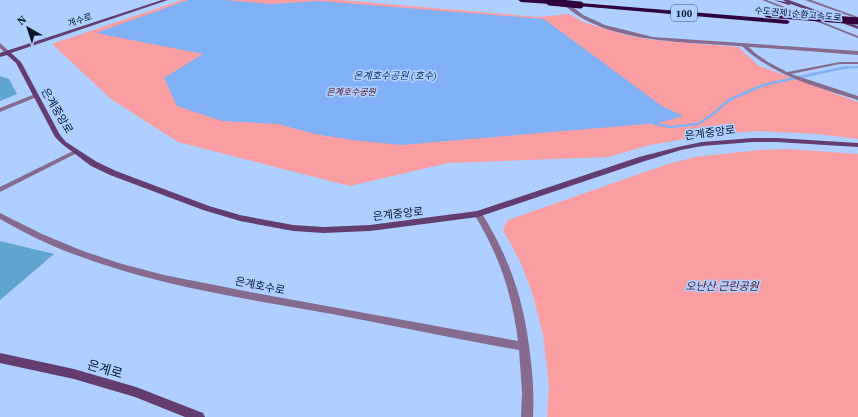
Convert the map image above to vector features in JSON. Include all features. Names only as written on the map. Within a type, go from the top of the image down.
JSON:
[{"type":"highway","name":"수도권제1순환고속도로","points":[[521,0],[858,28]]},
{"type":"highway","name":"수도권제1순환고속도로","points":[[597,0],[858,20]]},
{"type":"street","name":"계수로","points":[[4,54],[166,0]]},
{"type":"street","points":[[560,0],[583,18],[594,24],[621,32],[653,38],[858,53]]},
{"type":"street","points":[[775,0],[804,8]]},
{"type":"street","points":[[785,0],[858,28]]},
{"type":"street","points":[[789,0],[795,4]]},
{"type":"street","name":"은계중앙로","points":[[0,45],[4,54],[18,62],[34,96],[57,136],[64,144],[75,152],[113,173],[143,185],[206,208],[240,218],[272,225],[324,230],[370,228],[478,214],[642,159],[680,148],[727,142],[765,140],[804,140],[858,145]]},
{"type":"street","points":[[0,110],[34,96]]},
{"type":"street","points":[[0,190],[75,152]]},
{"type":"street","points":[[478,214],[493,236],[512,281],[518,304],[524,346],[527,387],[527,417]]},
{"type":"street","name":"은계호수로","points":[[0,216],[36,235],[80,254],[165,278],[280,302],[524,346]]},
{"type":"street","name":"은계로","points":[[0,358],[74,374],[136,392],[199,417]]},
{"type":"lane","points":[[764,0],[858,37]]},
{"type":"lane","points":[[807,0],[858,20]]},
{"type":"lane","points":[[743,44],[751,55],[767,65],[858,98]]},
{"type":"lane","points":[[789,74],[840,62],[858,63]]},
{"type":"green space","name":"은계호수공원","points":[[182,0],[340,0],[538,17],[569,14],[583,22],[625,35],[653,40],[738,47],[759,66],[858,102],[858,139],[817,134],[758,131],[713,134],[650,145],[608,157],[448,163],[350,186],[178,142],[111,99],[52,44]]},
{"type":"green space","name":"오난산 근린공원","points":[[787,149],[858,154],[858,417],[547,417],[549,385],[543,335],[532,292],[520,261],[503,230],[508,220],[665,165],[695,157],[760,150]]},
{"type":"water","name":"은계호수공원 (호수)","points":[[188,0],[226,0],[271,4],[319,1],[544,19],[662,106],[683,116],[658,123],[401,145],[352,140],[315,134],[278,124],[222,121],[177,106],[164,78],[203,54],[96,33]]},
{"type":"building","points":[[0,76],[9,79],[17,94],[0,101]]},
{"type":"building","points":[[0,241],[54,254],[0,300]]},
{"type":"waterway","points":[[842,68],[847,67]]},
{"type":"waterway","points":[[842,68],[858,67]]},
{"type":"waterway","points":[[654,124],[671,127],[698,124],[713,114],[729,100],[763,85],[842,68]]}]
